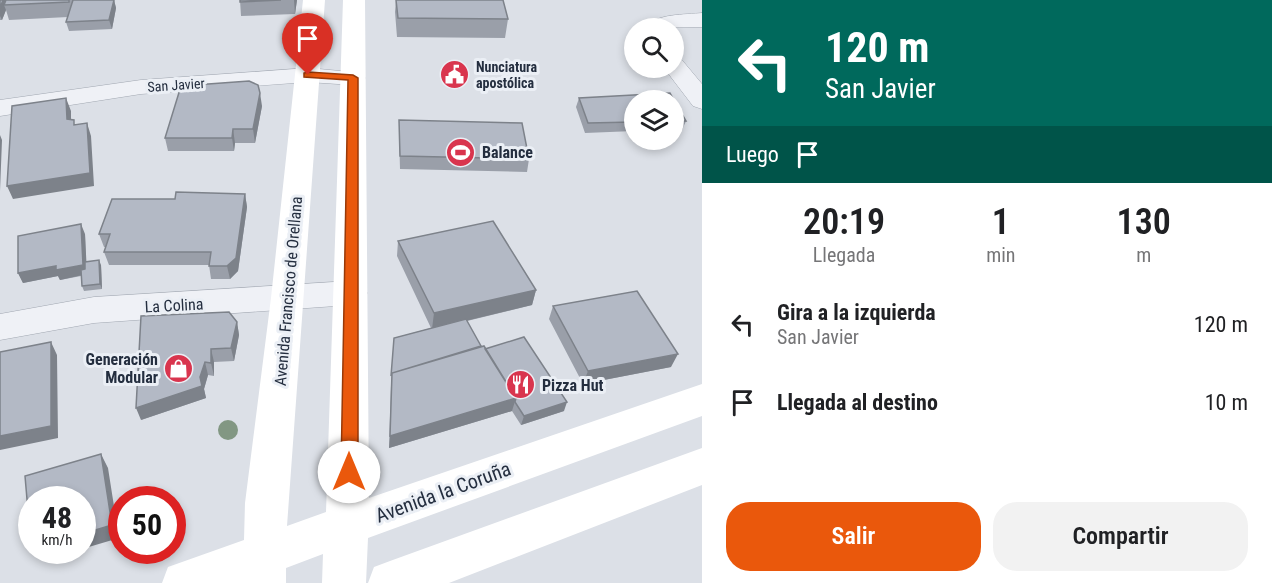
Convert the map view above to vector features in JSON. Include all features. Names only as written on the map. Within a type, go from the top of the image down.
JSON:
[{"type":"main road","name":"Avenida Francisco de Orellana","points":[[264,569],[266,503],[288,298],[314,0]]},
{"type":"main road","points":[[344,583],[349,472],[354,0]]},
{"type":"main road","name":"Avenida la Coruña","points":[[184,583],[264,569],[346,528],[702,400]]},
{"type":"main road","points":[[390,583],[702,466]]},
{"type":"street","points":[[684,21],[702,20]]},
{"type":"street","name":"San Javier","points":[[0,108],[141,87],[308,75],[353,78]]},
{"type":"street","points":[[684,78],[702,101]]},
{"type":"street","name":"La Colina","points":[[0,327],[94,310],[350,293]]},
{"type":"building","points":[[6,0],[69,0],[69,2],[4,5]]},
{"type":"building","points":[[73,0],[114,0],[109,20],[66,22]]},
{"type":"building","points":[[240,0],[281,0],[240,2]]},
{"type":"building","points":[[396,0],[503,0],[508,19],[398,18]]},
{"type":"building","points":[[249,81],[258,85],[260,93],[253,129],[233,129],[232,138],[165,138],[181,86]]},
{"type":"building","points":[[624,96],[624,122],[588,123],[579,98]]},
{"type":"building","points":[[66,98],[67,119],[74,120],[74,125],[87,123],[90,173],[7,186],[12,106]]},
{"type":"building","name":"Balance","points":[[399,120],[522,123],[529,159],[400,156]]},
{"type":"building","points":[[176,192],[245,194],[236,258],[227,266],[209,266],[211,252],[104,252],[110,234],[99,234],[112,199],[175,199]]},
{"type":"building","points":[[493,221],[536,290],[434,313],[398,241]]},
{"type":"building","points":[[81,224],[83,265],[56,270],[56,266],[18,273],[18,236]]},
{"type":"building","points":[[99,260],[100,284],[82,286],[81,270],[85,269],[85,262]]},
{"type":"building","points":[[637,291],[678,354],[588,371],[553,306]]},
{"type":"building","name":"Generación Modular","points":[[229,312],[237,322],[231,348],[211,349],[211,363],[205,362],[200,377],[202,386],[136,408],[141,316]]},
{"type":"building","points":[[466,319],[481,346],[392,373],[391,376],[394,338]]},
{"type":"building","name":"Pizza Hut","points":[[524,337],[567,402],[524,416],[515,402],[516,398],[485,349]]},
{"type":"building","points":[[51,342],[51,426],[0,436],[0,352]]},
{"type":"building","points":[[484,346],[516,398],[390,436],[392,373]]},
{"type":"building","points":[[101,454],[108,499],[108,526],[96,530],[96,486],[26,486],[25,476]]},
{"type":"place","name":"Nunciatura apostólica","points":[[455,75]]},
{"type":"place","name":"Balance","points":[[461,152]]},
{"type":"place","name":"Generación Modular","points":[[179,368]]},
{"type":"place","name":"Pizza Hut","points":[[521,385]]},
{"type":"route","points":[[308,75],[353,78],[349,472]]}]
